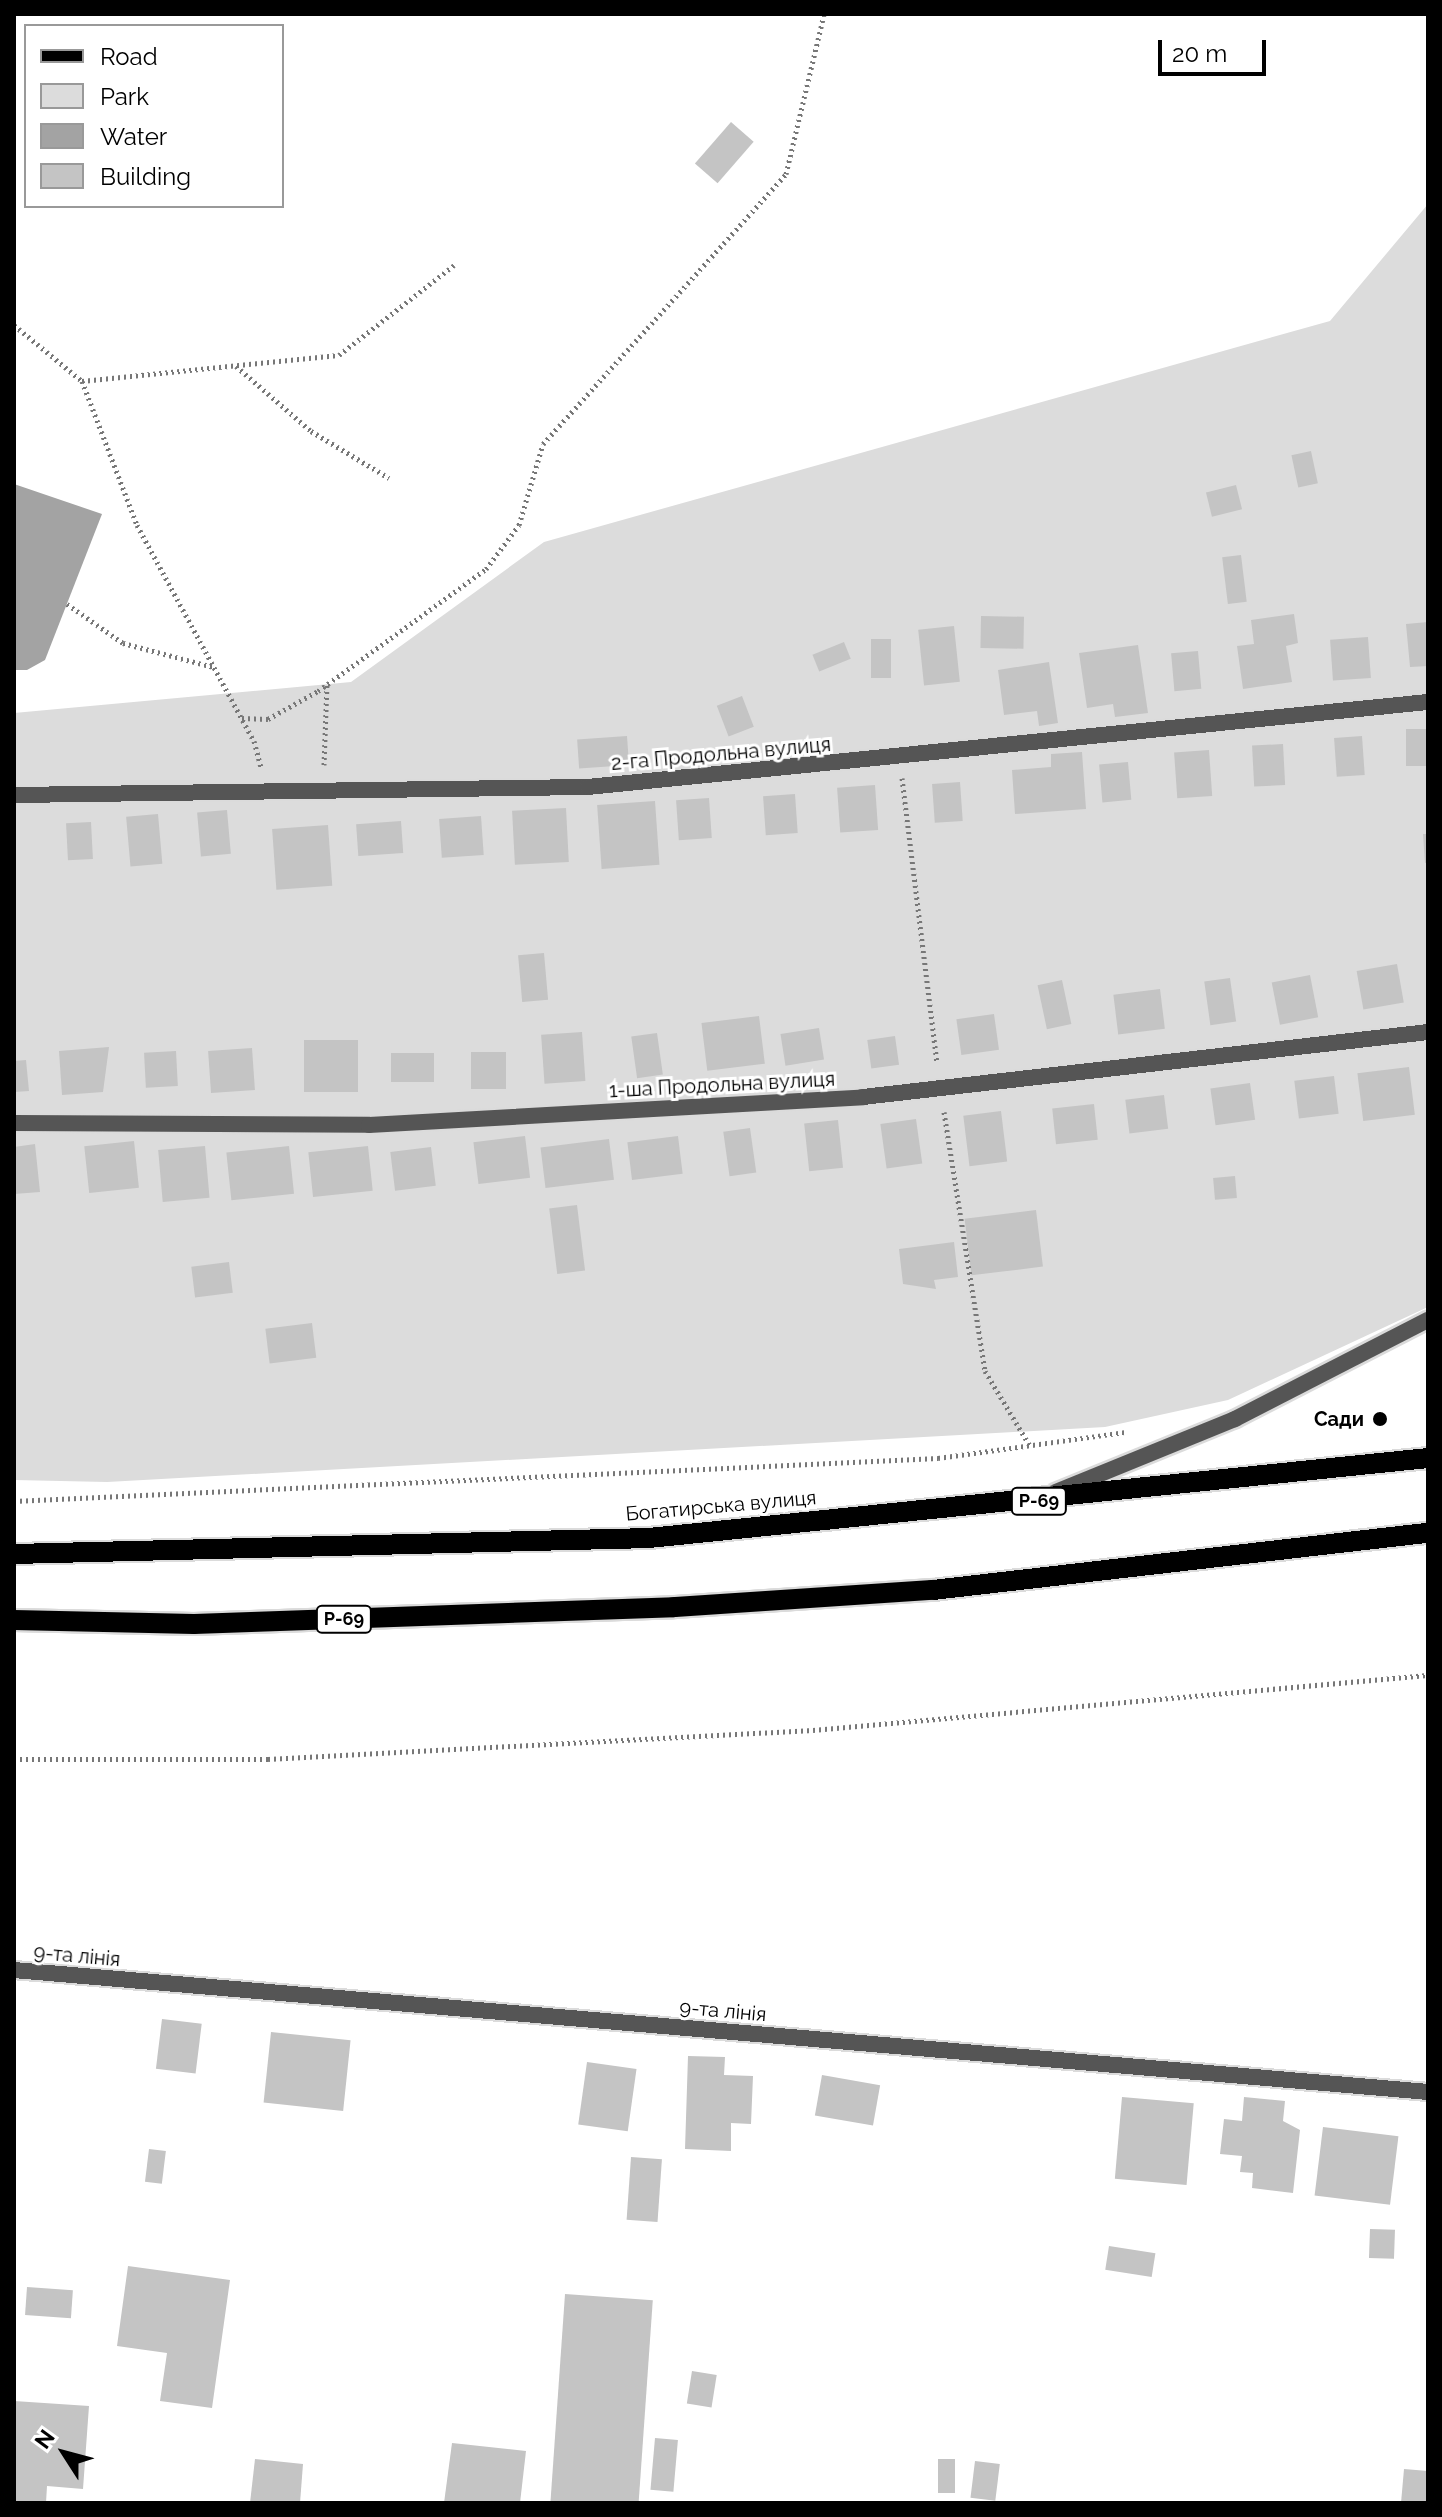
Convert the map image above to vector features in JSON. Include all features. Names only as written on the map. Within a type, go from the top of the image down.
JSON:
[{"type":"main road","name":"Богатирська вулиця","points":[[14,1554],[649,1538],[1031,1502],[1428,1458]]},
{"type":"main road","name":"Р-69","points":[[14,1620],[194,1624],[674,1607],[933,1590],[1428,1533]]},
{"type":"street","name":"2-га Продольна вулиця","points":[[14,795],[268,795],[588,787],[1428,702]]},
{"type":"street","name":"1-ша Продольна вулиця","points":[[14,1123],[369,1125],[863,1097],[1428,1032]]},
{"type":"street","points":[[1031,1502],[1235,1419],[1428,1320]]},
{"type":"street","name":"9-та лінія","points":[[14,1970],[1428,2092]]},
{"type":"path","points":[[242,718],[268,719],[328,682],[486,569],[519,525],[543,444],[786,174],[824,14]]},
{"type":"path","points":[[82,381],[339,355],[454,265]]},
{"type":"path","points":[[14,325],[82,381],[137,525],[242,718],[268,795]]},
{"type":"path","points":[[235,365],[311,431],[389,478]]},
{"type":"path","points":[[67,604],[123,643],[214,667]]},
{"type":"path","points":[[325,794],[328,682]]},
{"type":"path","points":[[14,1501],[938,1458],[1137,1430]]},
{"type":"path","points":[[14,1759],[268,1759],[813,1730],[1428,1675]]},
{"type":"green space","points":[[1428,204],[1428,1307],[1228,1400],[1105,1427],[107,1482],[14,1480],[14,713],[351,682],[544,542],[1330,321]]},
{"type":"water","points":[[14,484],[102,514],[45,660],[27,670],[14,670]]},
{"type":"building","points":[[731,122],[754,142],[718,183],[695,164]]},
{"type":"building","points":[[1311,451],[1318,483],[1298,487],[1291,455]]},
{"type":"building","points":[[1236,485],[1242,509],[1212,517],[1206,492]]},
{"type":"building","points":[[1241,555],[1247,602],[1228,604],[1222,557]]},
{"type":"building","points":[[1294,614],[1298,643],[1286,646],[1292,682],[1243,689],[1237,646],[1254,644],[1251,620]]},
{"type":"building","points":[[981,616],[1024,617],[1023,649],[980,648]]},
{"type":"building","points":[[1428,622],[1428,666],[1410,667],[1406,624]]},
{"type":"building","points":[[954,626],[960,682],[924,685],[918,630]]},
{"type":"building","points":[[1368,637],[1371,678],[1333,681],[1330,640]]},
{"type":"building","points":[[871,639],[891,639],[891,678],[871,678]]},
{"type":"building","points":[[844,642],[851,659],[819,671],[812,655]]},
{"type":"building","points":[[1138,645],[1148,713],[1115,717],[1113,704],[1087,708],[1079,653]]},
{"type":"building","points":[[1198,651],[1201,689],[1174,691],[1171,653]]},
{"type":"building","points":[[1049,662],[1058,723],[1039,726],[1037,711],[1004,715],[998,670]]},
{"type":"building","points":[[742,696],[754,727],[729,736],[717,706]]},
{"type":"building","points":[[1406,729],[1428,729],[1428,766],[1406,766]]},
{"type":"building","points":[[627,736],[629,765],[579,768],[577,739]]},
{"type":"building","points":[[1362,736],[1365,775],[1337,777],[1334,738]]},
{"type":"building","points":[[1283,744],[1285,785],[1254,787],[1252,746]]},
{"type":"building","points":[[1209,750],[1212,796],[1177,798],[1174,752]]},
{"type":"building","points":[[1082,752],[1086,809],[1015,814],[1012,770],[1051,767],[1051,754]]},
{"type":"building","points":[[1128,762],[1131,800],[1102,802],[1099,765]]},
{"type":"building","points":[[960,782],[963,821],[935,823],[932,784]]},
{"type":"building","points":[[875,785],[878,830],[840,833],[837,788]]},
{"type":"building","points":[[795,794],[798,833],[766,835],[763,796]]},
{"type":"building","points":[[709,798],[712,838],[679,840],[676,800]]},
{"type":"building","points":[[655,801],[659,865],[602,869],[597,805]]},
{"type":"building","points":[[566,808],[569,862],[515,865],[512,811]]},
{"type":"building","points":[[227,810],[231,854],[201,856],[197,813]]},
{"type":"building","points":[[158,814],[162,864],[130,867],[126,817]]},
{"type":"building","points":[[481,816],[484,855],[442,858],[439,819]]},
{"type":"building","points":[[401,821],[403,853],[358,856],[356,824]]},
{"type":"building","points":[[91,822],[93,859],[68,860],[66,823]]},
{"type":"building","points":[[328,825],[332,886],[276,890],[272,829]]},
{"type":"building","points":[[1423,834],[1428,834],[1428,862],[1425,863]]},
{"type":"building","points":[[544,953],[548,1000],[522,1002],[518,955]]},
{"type":"building","points":[[1397,964],[1404,1002],[1363,1010],[1357,971]]},
{"type":"building","points":[[1310,975],[1318,1017],[1280,1025],[1272,982]]},
{"type":"building","points":[[1230,978],[1236,1022],[1210,1025],[1204,982]]},
{"type":"building","points":[[1062,980],[1071,1024],[1047,1029],[1038,985]]},
{"type":"building","points":[[1160,989],[1165,1029],[1118,1034],[1113,995]]},
{"type":"building","points":[[994,1014],[999,1050],[961,1055],[956,1019]]},
{"type":"building","points":[[759,1016],[765,1064],[707,1071],[701,1023]]},
{"type":"building","points":[[819,1028],[824,1060],[785,1066],[780,1034]]},
{"type":"building","points":[[582,1032],[585,1081],[545,1084],[541,1035]]},
{"type":"building","points":[[657,1033],[663,1075],[637,1078],[631,1037]]},
{"type":"building","points":[[895,1036],[899,1065],[871,1069],[867,1040]]},
{"type":"building","points":[[304,1040],[358,1040],[358,1092],[304,1092]]},
{"type":"building","points":[[109,1047],[103,1092],[62,1095],[59,1051]]},
{"type":"building","points":[[252,1048],[255,1090],[211,1093],[208,1051]]},
{"type":"building","points":[[176,1051],[178,1086],[146,1088],[144,1053]]},
{"type":"building","points":[[471,1052],[506,1052],[506,1089],[471,1089]]},
{"type":"building","points":[[391,1053],[434,1053],[434,1082],[391,1082]]},
{"type":"building","points":[[26,1060],[29,1091],[14,1092],[14,1061]]},
{"type":"building","points":[[1409,1067],[1415,1115],[1363,1121],[1357,1073]]},
{"type":"building","points":[[1334,1076],[1339,1114],[1299,1119],[1294,1081]]},
{"type":"building","points":[[1250,1083],[1255,1120],[1216,1125],[1210,1089]]},
{"type":"building","points":[[1164,1095],[1168,1129],[1129,1133],[1125,1100]]},
{"type":"building","points":[[1094,1104],[1098,1140],[1056,1144],[1052,1108]]},
{"type":"building","points":[[1001,1111],[1007,1162],[969,1166],[963,1116]]},
{"type":"building","points":[[916,1119],[922,1164],[887,1169],[880,1124]]},
{"type":"building","points":[[838,1120],[843,1168],[809,1171],[804,1124]]},
{"type":"building","points":[[750,1128],[756,1173],[730,1176],[723,1132]]},
{"type":"building","points":[[525,1136],[530,1178],[479,1184],[473,1142]]},
{"type":"building","points":[[678,1136],[683,1174],[632,1180],[627,1142]]},
{"type":"building","points":[[609,1139],[614,1180],[546,1188],[541,1147]]},
{"type":"building","points":[[134,1141],[139,1188],[89,1193],[84,1146]]},
{"type":"building","points":[[35,1144],[40,1192],[14,1194],[14,1147]]},
{"type":"building","points":[[205,1146],[210,1198],[163,1202],[158,1150]]},
{"type":"building","points":[[289,1146],[294,1194],[231,1200],[226,1153]]},
{"type":"building","points":[[368,1146],[373,1191],[313,1197],[308,1152]]},
{"type":"building","points":[[431,1147],[436,1186],[395,1191],[390,1152]]},
{"type":"building","points":[[1235,1176],[1237,1198],[1215,1200],[1213,1178]]},
{"type":"building","points":[[577,1205],[585,1271],[557,1274],[549,1208]]},
{"type":"building","points":[[1036,1210],[1043,1267],[971,1275],[965,1219]]},
{"type":"building","points":[[954,1242],[958,1277],[934,1280],[936,1289],[903,1284],[899,1249]]},
{"type":"building","points":[[229,1262],[233,1293],[195,1297],[191,1267]]},
{"type":"building","points":[[312,1323],[316,1358],[270,1363],[265,1329]]},
{"type":"building","points":[[162,2019],[202,2024],[196,2074],[156,2069]]},
{"type":"building","points":[[271,2032],[351,2040],[343,2111],[264,2103]]},
{"type":"building","points":[[688,2056],[725,2057],[724,2075],[753,2076],[751,2124],[731,2123],[731,2151],[685,2149]]},
{"type":"building","points":[[587,2062],[637,2069],[628,2131],[578,2124]]},
{"type":"building","points":[[822,2075],[880,2085],[873,2126],[815,2115]]},
{"type":"building","points":[[1122,2097],[1194,2103],[1187,2185],[1115,2179]]},
{"type":"building","points":[[1244,2097],[1285,2101],[1283,2121],[1300,2130],[1293,2193],[1252,2188],[1253,2173],[1240,2172],[1242,2156],[1220,2154],[1224,2119],[1242,2121]]},
{"type":"building","points":[[1323,2127],[1398,2136],[1390,2205],[1315,2195]]},
{"type":"building","points":[[149,2149],[166,2151],[162,2184],[145,2182]]},
{"type":"building","points":[[631,2157],[662,2159],[658,2222],[627,2220]]},
{"type":"building","points":[[1370,2229],[1395,2230],[1394,2259],[1369,2258]]},
{"type":"building","points":[[1109,2246],[1155,2253],[1152,2277],[1105,2270]]},
{"type":"building","points":[[128,2266],[230,2280],[212,2408],[160,2401],[167,2353],[117,2346]]},
{"type":"building","points":[[27,2287],[73,2290],[71,2318],[25,2315]]},
{"type":"building","points":[[565,2294],[653,2300],[639,2503],[550,2502]]},
{"type":"building","points":[[692,2371],[717,2375],[712,2408],[687,2404]]},
{"type":"building","points":[[14,2401],[89,2406],[83,2489],[47,2486],[46,2503],[14,2503]]},
{"type":"building","points":[[655,2438],[678,2440],[673,2492],[650,2490]]},
{"type":"building","points":[[452,2443],[526,2451],[520,2503],[444,2503]]},
{"type":"building","points":[[255,2459],[303,2464],[300,2503],[250,2503]]},
{"type":"building","points":[[938,2459],[955,2459],[955,2493],[938,2493]]},
{"type":"building","points":[[975,2461],[1000,2464],[995,2501],[970,2498]]},
{"type":"building","points":[[1404,2469],[1428,2471],[1428,2503],[1401,2503]]},
{"type":"place","name":"Сади","points":[[1380,1419]]}]
